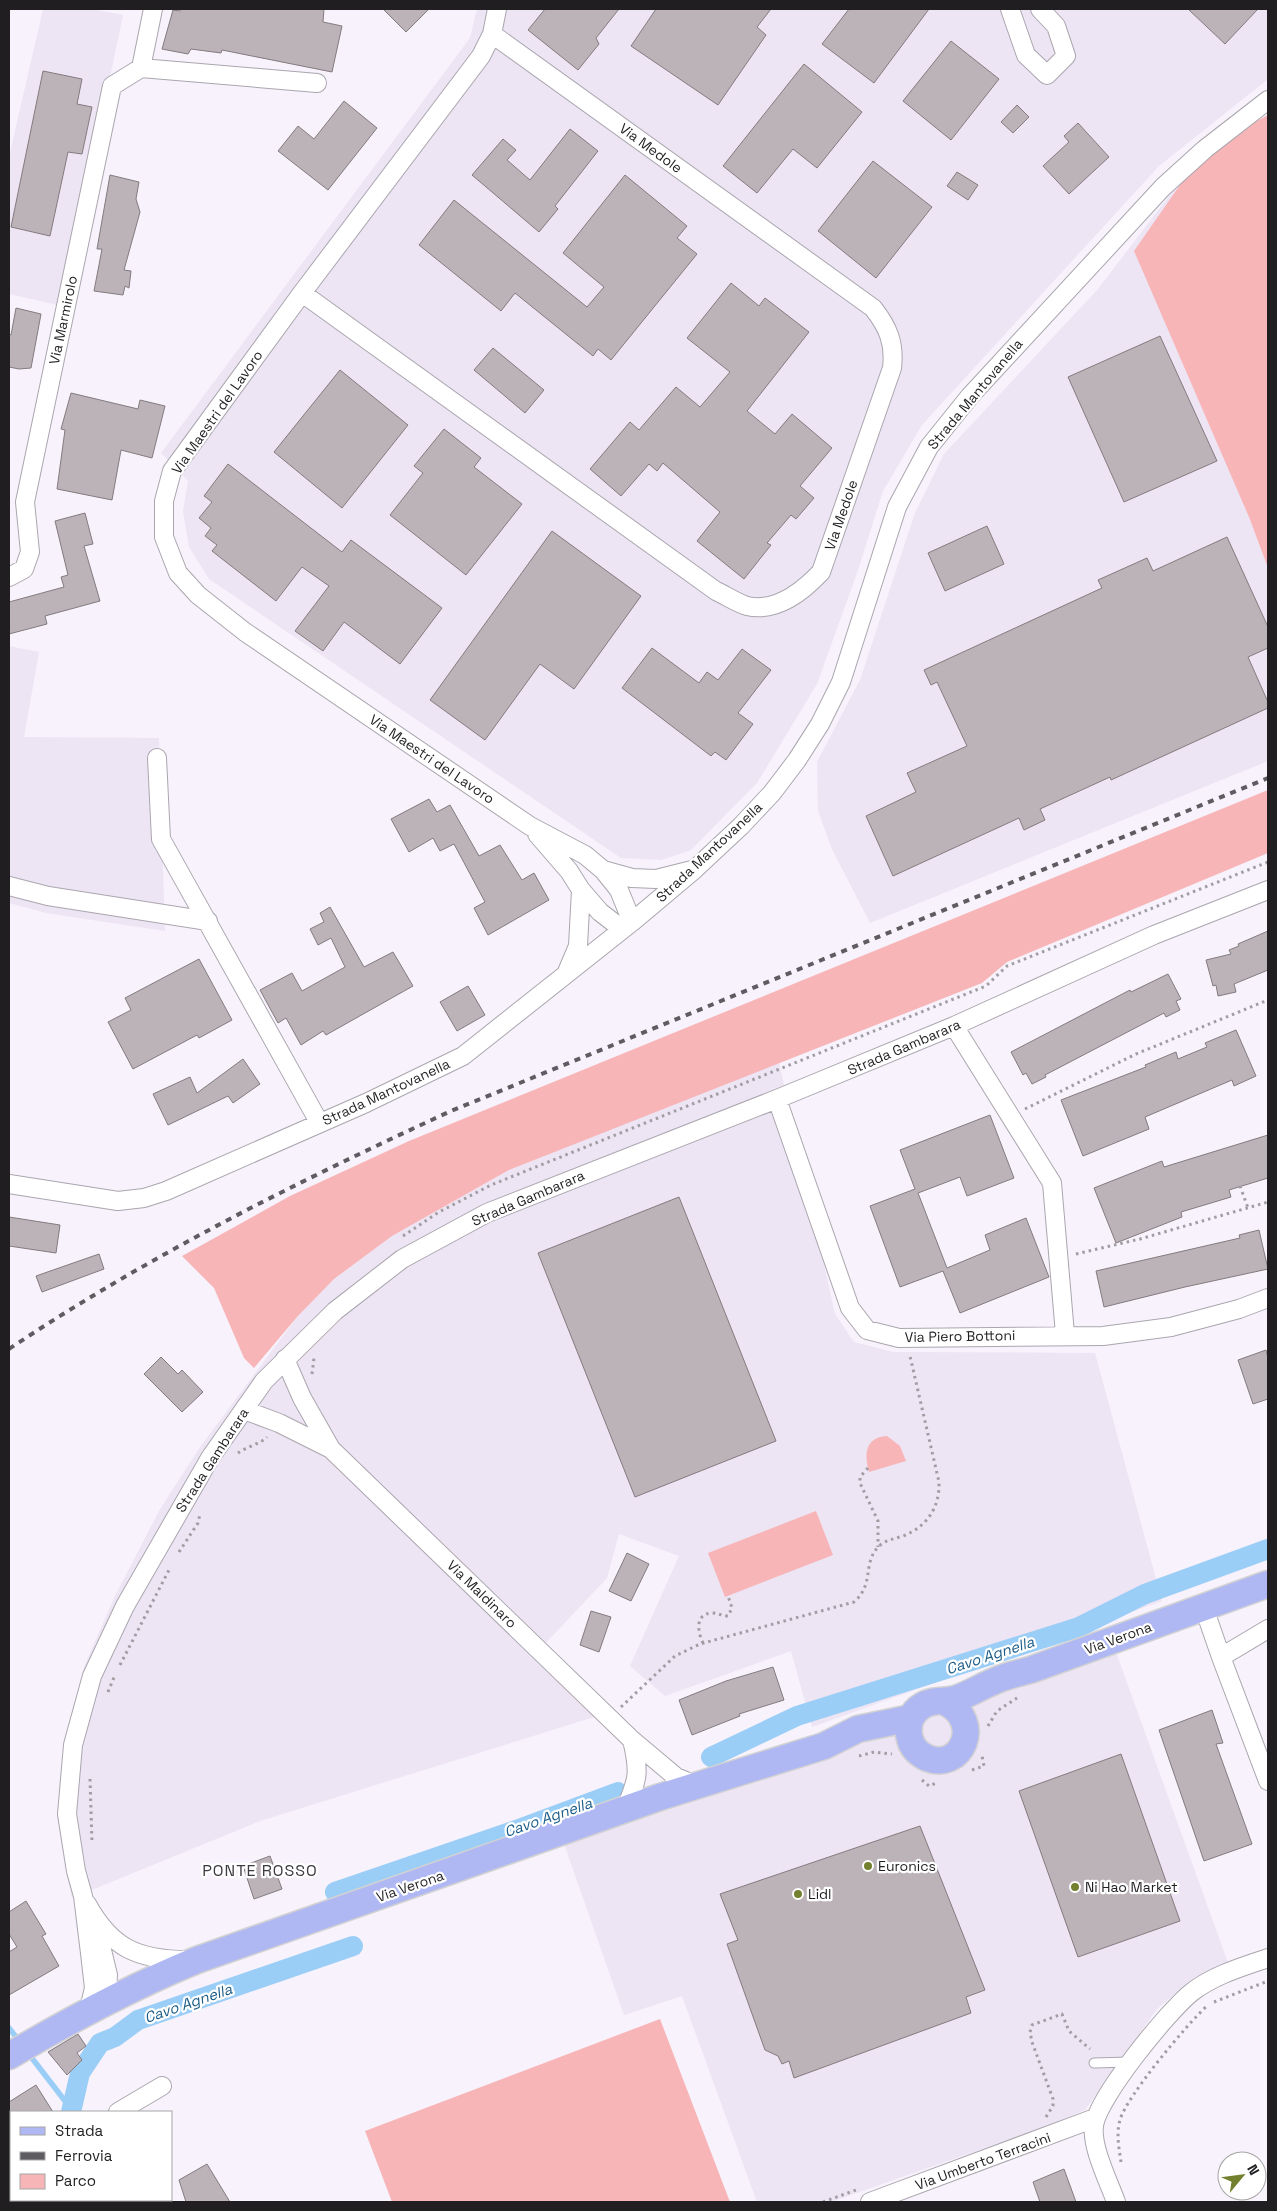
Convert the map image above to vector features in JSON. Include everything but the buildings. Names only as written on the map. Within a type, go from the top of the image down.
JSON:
[{"type":"main road","name":"Via Verona","points":[[824,1746],[858,1729],[911,1718],[916,1711],[929,1702],[945,1702],[972,1694],[998,1679],[1033,1669],[1268,1584]]},
{"type":"main road","name":"Via Verona","points":[[11,2055],[98,2005],[147,1980],[197,1960],[625,1810],[824,1746],[866,1739],[891,1739],[913,1746],[928,1758],[938,1760],[950,1757],[959,1750],[978,1714],[992,1698],[1033,1669]]},
{"type":"main road","points":[[945,1702],[962,1714],[966,1723],[967,1734]]},
{"type":"main road","points":[[911,1718],[908,1727],[913,1746]]},
{"type":"street","points":[[153,9],[140,68],[317,83]]},
{"type":"street","points":[[1010,9],[1026,55],[1047,75],[1066,56],[1056,26],[1040,9]]},
{"type":"street","name":"Via Maestri del Lavoro","points":[[494,11],[492,34],[481,56],[302,293],[172,471],[164,501],[164,537],[178,573],[198,595],[245,632],[530,826]]},
{"type":"street","name":"Via Medole","points":[[302,293],[716,591],[748,606],[770,605],[790,599],[805,589],[821,572],[892,368],[894,354],[892,338],[884,322],[873,308],[492,34]]},
{"type":"street","name":"Via Marmirolo","points":[[9,577],[24,569],[30,552],[25,502],[112,86],[140,68]]},
{"type":"street","name":"Strada Mantovanella","points":[[9,1184],[118,1201],[144,1198],[166,1191],[319,1122],[366,1103],[463,1056],[695,870],[772,793],[797,760],[820,724],[841,682],[897,507],[929,447],[983,382],[1163,186],[1205,149],[1261,106],[1268,90]]},
{"type":"street","points":[[157,758],[161,839],[319,1122]]},
{"type":"street","points":[[530,826],[585,855],[604,870],[619,890],[627,926]]},
{"type":"street","points":[[530,826],[569,871],[581,890],[600,912],[627,926]]},
{"type":"street","points":[[604,870],[632,878],[656,879],[695,870]]},
{"type":"street","points":[[9,886],[48,896],[208,921]]},
{"type":"street","points":[[566,975],[578,946],[581,890]]},
{"type":"street","name":"Strada Gambarara","points":[[98,2005],[94,1988],[83,1896],[76,1871],[67,1814],[73,1745],[92,1676],[125,1606],[210,1458],[264,1381],[335,1311],[402,1259],[486,1213],[778,1099],[954,1026],[1154,936],[1268,890]]},
{"type":"street","points":[[954,1026],[1052,1183],[1065,1334]]},
{"type":"street","name":"Via Piero Bottoni","points":[[778,1099],[850,1308],[867,1330],[907,1338],[1065,1334],[1103,1336],[1171,1327],[1239,1309],[1268,1298]]},
{"type":"street","name":"Via Maldinaro","points":[[285,1359],[302,1398],[331,1449],[632,1740],[676,1778],[698,1786]]},
{"type":"street","name":"Via Maldinaro","points":[[244,1410],[279,1423],[331,1449]]},
{"type":"street","points":[[1204,1608],[1268,1781]]},
{"type":"street","points":[[1221,1657],[1268,1629]]},
{"type":"street","points":[[625,1810],[638,1780],[638,1763],[632,1740]]},
{"type":"street","name":"Strada Gambarara","points":[[83,1896],[93,1916],[108,1975],[98,2005]]},
{"type":"street","name":"Strada Gambarara","points":[[93,1916],[110,1937],[139,1955],[164,1960],[197,1960]]},
{"type":"street","points":[[1116,2202],[1096,2146],[1093,2129],[1095,2118],[1131,2062],[1179,2003],[1193,1991],[1226,1972],[1268,1958]]},
{"type":"street","points":[[120,2111],[162,2086]]},
{"type":"street","name":"Via Umberto Terracini","points":[[865,2195],[1095,2118]]},
{"type":"lane","points":[[1094,2063],[1131,2062]]},
{"type":"path","points":[[396,1240],[439,1212],[491,1185],[986,986],[1007,966],[1268,862]]},
{"type":"path","points":[[1029,1107],[1136,1054],[1268,1000]]},
{"type":"path","points":[[1240,1186],[1248,1208]]},
{"type":"path","points":[[1058,1256],[1140,1240],[1268,1202]]},
{"type":"path","points":[[610,1718],[675,1656],[703,1643],[854,1602],[864,1593],[870,1561],[878,1547],[886,1541],[916,1529],[927,1521],[936,1507],[940,1494],[937,1468],[911,1365],[907,1338]]},
{"type":"path","points":[[302,1398],[312,1388],[314,1355]]},
{"type":"path","points":[[234,1455],[249,1446],[263,1441],[279,1423]]},
{"type":"path","points":[[868,1468],[860,1477],[860,1483],[878,1521],[878,1547]]},
{"type":"path","points":[[177,1556],[198,1523],[201,1511]]},
{"type":"path","points":[[106,1697],[115,1674],[172,1565]]},
{"type":"path","points":[[703,1643],[698,1628],[700,1622],[705,1615],[712,1613],[728,1616],[732,1608],[728,1596]]},
{"type":"path","points":[[90,1776],[93,1851]]},
{"type":"path","points":[[1226,1972],[1234,1993]]},
{"type":"path","points":[[1122,2164],[1117,2140],[1120,2118],[1138,2088],[1198,2014],[1209,2004],[1268,1981]]},
{"type":"path","points":[[1039,2120],[1046,2118],[1053,2106],[1053,2099],[1032,2042],[1030,2032],[1032,2025],[1062,2014],[1069,2031],[1090,2049],[1098,2049]]},
{"type":"path","points":[[823,2202],[865,2195]]},
{"type":"shaded area","points":[[43,9],[92,9],[123,15],[62,306],[9,294],[9,157]]},
{"type":"shaded area","points":[[477,9],[1268,9],[1268,79],[1159,166],[922,425],[883,491],[857,573],[817,684],[757,783],[691,850],[661,860],[621,858],[209,579],[189,547],[183,511],[188,481],[161,453],[470,38]]},
{"type":"shaded area","points":[[1205,149],[1249,517],[1268,568],[1268,761],[870,923],[832,849],[818,811],[817,762],[860,680],[915,513],[944,454],[1098,289]]},
{"type":"shaded area","points":[[9,646],[39,652],[24,737],[159,738],[165,931],[46,913],[9,903]]},
{"type":"shaded area","points":[[779,1062],[835,1314],[854,1342],[893,1352],[1095,1353],[1162,1601],[812,1727],[791,1651],[665,1696],[630,1666],[679,1556],[619,1534],[607,1578],[541,1648],[607,1713],[260,1821],[72,1898],[57,1817],[64,1742],[85,1664],[115,1596],[159,1511],[198,1450],[297,1317],[334,1279],[392,1236],[509,1170]]},
{"type":"shaded area","points":[[1113,1644],[1231,1971],[1195,1977],[1157,2009],[1085,2110],[1050,2125],[831,2202],[757,2202],[682,1996],[624,2015],[562,1838]]},
{"type":"green space","points":[[1268,115],[1268,568],[1249,517],[1134,251],[1205,149]]},
{"type":"green space","points":[[1268,790],[1268,853],[1007,962],[982,983],[509,1170],[392,1236],[334,1279],[297,1317],[254,1368],[244,1358],[214,1288],[182,1256],[290,1196],[409,1141]]},
{"type":"green space","points":[[887,1436],[900,1446],[906,1461],[869,1472],[867,1453],[870,1443],[880,1437]]},
{"type":"green space","points":[[816,1511],[833,1555],[725,1597],[708,1553]]},
{"type":"green space","points":[[660,2019],[730,2202],[392,2202],[365,2131]]},
{"type":"waterway","name":"Cavo Agnella","points":[[711,1757],[797,1716],[1079,1627],[1145,1594],[1268,1549]]},
{"type":"waterway","name":"Cavo Agnella","points":[[335,1892],[516,1830],[618,1792]]},
{"type":"waterway","name":"Cavo Agnella","points":[[71,2111],[80,2073],[100,2043],[115,2037],[138,2020],[353,1946]]},
{"type":"waterway","points":[[9,2028],[20,2042]]},
{"type":"waterway","points":[[28,2053],[72,2110]]},
{"type":"railway","points":[[9,1349],[115,1282],[225,1221],[451,1111],[1268,778]]},
{"type":"place","name":"Euronics","points":[[868,1866]]},
{"type":"place","name":"Ni Hao Market","points":[[1075,1887]]},
{"type":"place","name":"Lidl","points":[[798,1894]]},
{"type":"district","name":"PONTE ROSSO","points":[[260,1870]]}]
